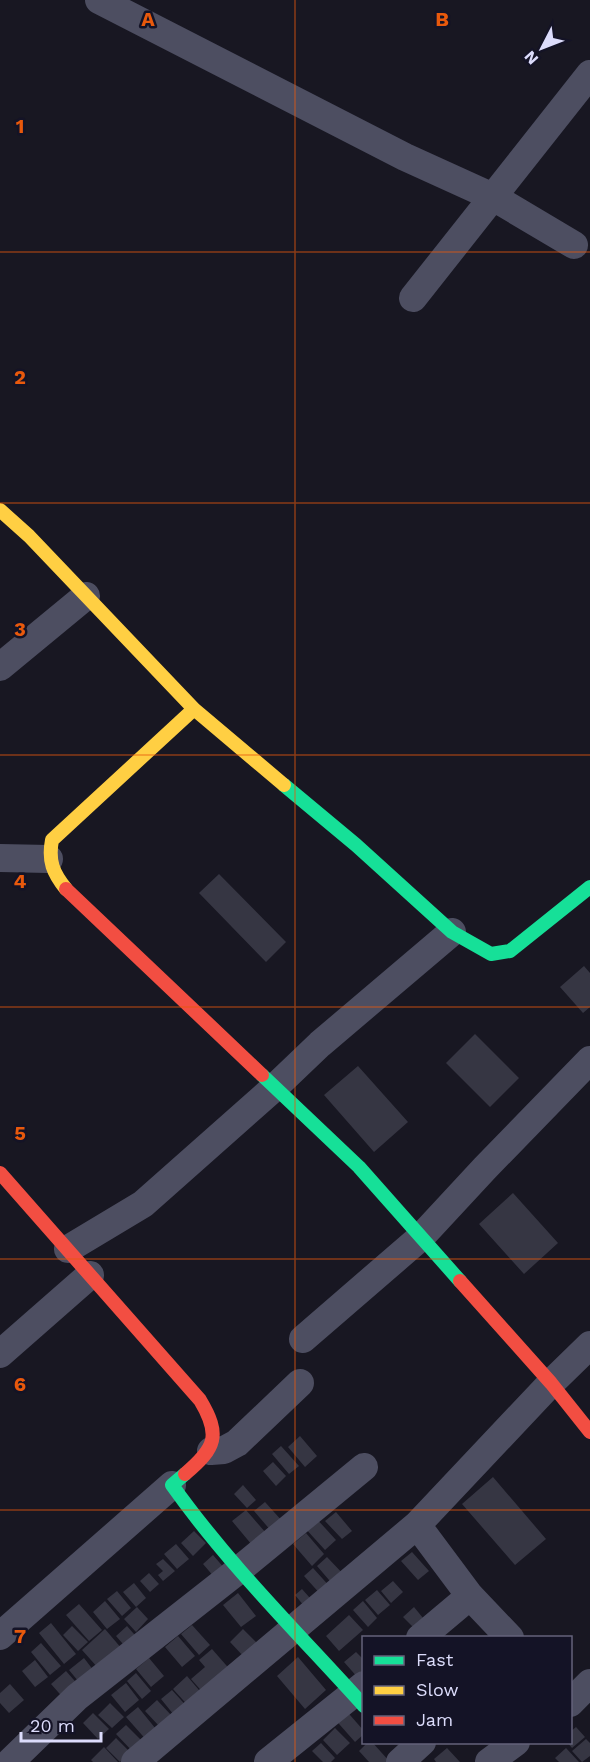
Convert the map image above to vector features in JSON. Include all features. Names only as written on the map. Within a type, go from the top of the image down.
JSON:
[{"type":"street","points":[[99,0],[405,157],[493,196],[574,245]]},
{"type":"street","points":[[413,298],[590,74]]},
{"type":"street","points":[[0,510],[29,536],[194,709],[356,845],[452,932],[491,954],[510,951],[590,887]]},
{"type":"street","points":[[0,667],[86,596]]},
{"type":"street","points":[[194,709],[52,840],[49,859],[53,873],[67,891],[359,1167],[551,1383],[590,1432]]},
{"type":"street","points":[[0,858],[49,859]]},
{"type":"street","points":[[68,1249],[143,1204],[275,1088],[320,1044],[452,932]]},
{"type":"street","points":[[303,1339],[421,1237],[484,1168],[590,1060]]},
{"type":"street","points":[[0,1173],[201,1400],[210,1413],[215,1437],[211,1451],[0,1636]]},
{"type":"street","points":[[0,1354],[90,1275]]},
{"type":"street","points":[[135,1762],[417,1525],[590,1345]]},
{"type":"street","points":[[211,1451],[224,1450],[237,1443],[300,1383]]},
{"type":"street","points":[[10,1762],[76,1697],[240,1569],[364,1467]]},
{"type":"street","points":[[172,1485],[240,1569],[360,1695],[268,1762]]},
{"type":"street","points":[[417,1525],[470,1596],[508,1636]]},
{"type":"street","points":[[422,1636],[470,1596]]},
{"type":"street","points":[[489,1762],[515,1744]]},
{"type":"building","points":[[219,874],[286,942],[266,962],[199,893]]},
{"type":"building","points":[[584,966],[590,973],[590,1007],[583,1013],[560,987]]},
{"type":"building","points":[[475,1034],[519,1078],[490,1107],[446,1063]]},
{"type":"building","points":[[358,1066],[408,1122],[374,1152],[324,1095]]},
{"type":"building","points":[[513,1193],[558,1243],[524,1274],[479,1224]]},
{"type":"building","points":[[300,1436],[317,1456],[305,1467],[288,1447]]},
{"type":"building","points":[[281,1446],[299,1466],[289,1474],[272,1454]]},
{"type":"building","points":[[273,1462],[286,1476],[276,1486],[263,1471]]},
{"type":"building","points":[[493,1477],[546,1539],[515,1565],[462,1504]]},
{"type":"building","points":[[243,1485],[256,1500],[247,1508],[234,1494]]},
{"type":"building","points":[[265,1502],[283,1522],[272,1532],[254,1511]]},
{"type":"building","points":[[246,1510],[266,1533],[252,1545],[232,1521]]},
{"type":"building","points":[[336,1512],[352,1531],[342,1539],[325,1521]]},
{"type":"building","points":[[315,1517],[336,1540],[325,1550],[304,1527]]},
{"type":"building","points":[[194,1531],[206,1543],[193,1556],[181,1543]]},
{"type":"building","points":[[306,1533],[324,1554],[312,1566],[293,1544]]},
{"type":"building","points":[[176,1544],[189,1559],[177,1569],[164,1554]]},
{"type":"building","points":[[412,1552],[429,1571],[418,1580],[401,1561]]},
{"type":"building","points":[[213,1555],[225,1569],[215,1578],[203,1564]]},
{"type":"building","points":[[327,1557],[346,1577],[335,1587],[317,1566]]},
{"type":"building","points":[[163,1559],[175,1571],[163,1581],[158,1575],[163,1571],[156,1564]]},
{"type":"building","points":[[313,1568],[332,1589],[323,1597],[304,1576]]},
{"type":"building","points":[[149,1573],[159,1584],[150,1592],[140,1581]]},
{"type":"building","points":[[393,1581],[403,1592],[391,1603],[381,1591]]},
{"type":"building","points":[[134,1583],[146,1598],[136,1607],[123,1592]]},
{"type":"building","points":[[302,1589],[317,1606],[309,1612],[295,1595]]},
{"type":"building","points":[[377,1590],[390,1605],[378,1615],[365,1600]]},
{"type":"building","points":[[117,1591],[131,1608],[122,1616],[107,1599]]},
{"type":"building","points":[[238,1593],[256,1616],[241,1627],[223,1605]]},
{"type":"building","points":[[105,1601],[120,1619],[107,1629],[93,1612]]},
{"type":"building","points":[[363,1601],[377,1618],[368,1627],[353,1610]]},
{"type":"building","points":[[79,1604],[102,1630],[89,1641],[66,1615]]},
{"type":"building","points":[[137,1607],[148,1619],[136,1632],[124,1619]]},
{"type":"building","points":[[414,1607],[423,1618],[413,1627],[403,1617]]},
{"type":"building","points":[[349,1615],[363,1630],[339,1651],[326,1636]]},
{"type":"building","points":[[51,1623],[76,1654],[64,1664],[39,1633]]},
{"type":"building","points":[[192,1625],[210,1645],[199,1655],[181,1634]]},
{"type":"building","points":[[72,1626],[88,1642],[78,1651],[63,1635]]},
{"type":"building","points":[[127,1626],[140,1641],[129,1651],[116,1636]]},
{"type":"building","points":[[105,1629],[122,1649],[99,1669],[82,1650]]},
{"type":"building","points":[[243,1629],[259,1645],[245,1658],[230,1642]]},
{"type":"building","points":[[178,1636],[195,1656],[182,1667],[165,1647]]},
{"type":"building","points":[[41,1643],[61,1666],[50,1675],[31,1652]]},
{"type":"building","points":[[212,1649],[233,1673],[205,1695],[191,1679],[205,1667],[199,1660]]},
{"type":"building","points":[[356,1652],[362,1658],[362,1677],[359,1679],[344,1662]]},
{"type":"building","points":[[298,1657],[326,1690],[305,1709],[277,1676]]},
{"type":"building","points":[[84,1658],[97,1675],[83,1687],[69,1670]]},
{"type":"building","points":[[149,1658],[164,1676],[151,1687],[136,1669]]},
{"type":"building","points":[[35,1660],[48,1677],[35,1687],[22,1671]]},
{"type":"building","points":[[66,1671],[81,1688],[66,1701],[51,1684]]},
{"type":"building","points":[[136,1673],[151,1691],[142,1699],[127,1681]]},
{"type":"building","points":[[187,1676],[205,1697],[192,1710],[173,1689]]},
{"type":"building","points":[[126,1683],[139,1700],[125,1712],[111,1695]]},
{"type":"building","points":[[10,1684],[24,1700],[9,1713],[0,1703],[0,1693]]},
{"type":"building","points":[[172,1690],[190,1710],[178,1720],[161,1699]]},
{"type":"building","points":[[157,1700],[171,1715],[159,1726],[145,1711]]},
{"type":"building","points":[[110,1703],[124,1717],[112,1728],[98,1715]]},
{"type":"building","points":[[138,1707],[160,1734],[149,1743],[126,1717]]},
{"type":"building","points":[[343,1707],[362,1729],[362,1736],[355,1742],[332,1716]]},
{"type":"building","points":[[93,1713],[109,1729],[98,1739],[83,1723]]},
{"type":"building","points":[[126,1725],[144,1743],[134,1753],[116,1734]]},
{"type":"building","points":[[576,1727],[585,1737],[572,1748],[569,1744],[572,1744],[572,1730]]},
{"type":"building","points":[[335,1728],[350,1743],[337,1755],[323,1740]]},
{"type":"building","points":[[116,1738],[130,1752],[120,1762],[106,1748]]},
{"type":"building","points":[[586,1739],[590,1743],[590,1756],[582,1762],[572,1751]]},
{"type":"building","points":[[321,1743],[335,1758],[331,1762],[323,1762],[312,1751]]},
{"type":"building","points":[[366,1744],[374,1744],[390,1762],[369,1762],[359,1751]]},
{"type":"building","points":[[104,1747],[118,1762],[93,1762],[91,1760]]},
{"type":"building","points":[[447,1748],[460,1762],[436,1762],[434,1759]]},
{"type":"building","points":[[566,1748],[579,1762],[559,1762],[555,1758]]},
{"type":"traffic: fast","points":[[284,785],[356,845],[452,932],[491,954],[510,951],[590,887]]},
{"type":"traffic: fast","points":[[262,1075],[359,1167],[460,1281]]},
{"type":"traffic: fast","points":[[185,1474],[172,1485],[216,1543],[362,1704]]},
{"type":"traffic: slow","points":[[0,510],[29,536],[194,709],[284,785]]},
{"type":"traffic: slow","points":[[66,889],[53,866],[52,840],[194,709]]},
{"type":"traffic: jam","points":[[66,889],[262,1075]]},
{"type":"traffic: jam","points":[[0,1173],[200,1400],[211,1423],[212,1440],[203,1456],[185,1474]]},
{"type":"traffic: jam","points":[[460,1281],[551,1383],[590,1432]]}]
